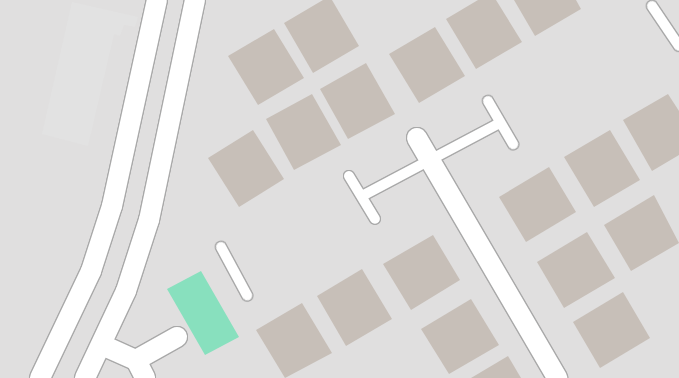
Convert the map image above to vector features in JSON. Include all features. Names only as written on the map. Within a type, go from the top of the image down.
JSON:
[{"type":"street","points":[[40,378],[91,271],[112,206],[157,0]]},
{"type":"street","points":[[85,378],[126,291],[149,220],[195,0]]},
{"type":"street","points":[[417,138],[557,378]]},
{"type":"street","points":[[136,360],[177,337]]},
{"type":"street","points":[[102,345],[136,360],[145,378]]},
{"type":"lane","points":[[652,6],[679,46]]},
{"type":"lane","points":[[488,102],[498,124],[513,144]]},
{"type":"lane","points":[[362,196],[498,124]]},
{"type":"lane","points":[[349,176],[375,220]]},
{"type":"lane","points":[[221,247],[247,295]]},
{"type":"shaded area","points":[[0,0],[679,0],[679,378],[0,378]]},
{"type":"shaded area","points":[[72,2],[138,17],[135,27],[124,25],[120,36],[114,34],[88,146],[42,134]]},
{"type":"green space","points":[[201,271],[239,337],[205,355],[167,289]]},
{"type":"building","points":[[323,0],[332,0],[359,46],[313,73],[284,23]]},
{"type":"building","points":[[478,0],[496,0],[522,42],[476,69],[446,19]]},
{"type":"building","points":[[514,0],[576,0],[581,9],[535,36]]},
{"type":"building","points":[[435,27],[465,76],[419,103],[389,54]]},
{"type":"building","points":[[274,29],[304,78],[258,105],[228,56]]},
{"type":"building","points":[[366,63],[395,114],[348,139],[320,89]]},
{"type":"building","points":[[312,94],[341,145],[294,170],[266,119]]},
{"type":"building","points":[[668,94],[679,111],[679,155],[652,171],[623,120]]},
{"type":"building","points":[[253,130],[284,179],[239,207],[208,158]]},
{"type":"building","points":[[610,130],[640,180],[594,207],[564,157]]},
{"type":"building","points":[[549,167],[576,212],[526,242],[499,197]]},
{"type":"building","points":[[654,195],[679,243],[631,271],[604,225]]},
{"type":"building","points":[[587,232],[615,278],[564,308],[537,262]]},
{"type":"building","points":[[433,235],[460,280],[411,310],[383,264]]},
{"type":"building","points":[[362,269],[392,319],[346,346],[317,296]]},
{"type":"building","points":[[623,292],[650,338],[600,368],[573,322]]},
{"type":"building","points":[[471,299],[499,345],[449,374],[421,329]]},
{"type":"building","points":[[302,303],[332,353],[285,378],[256,330]]},
{"type":"building","points":[[508,356],[521,378],[471,378]]}]
